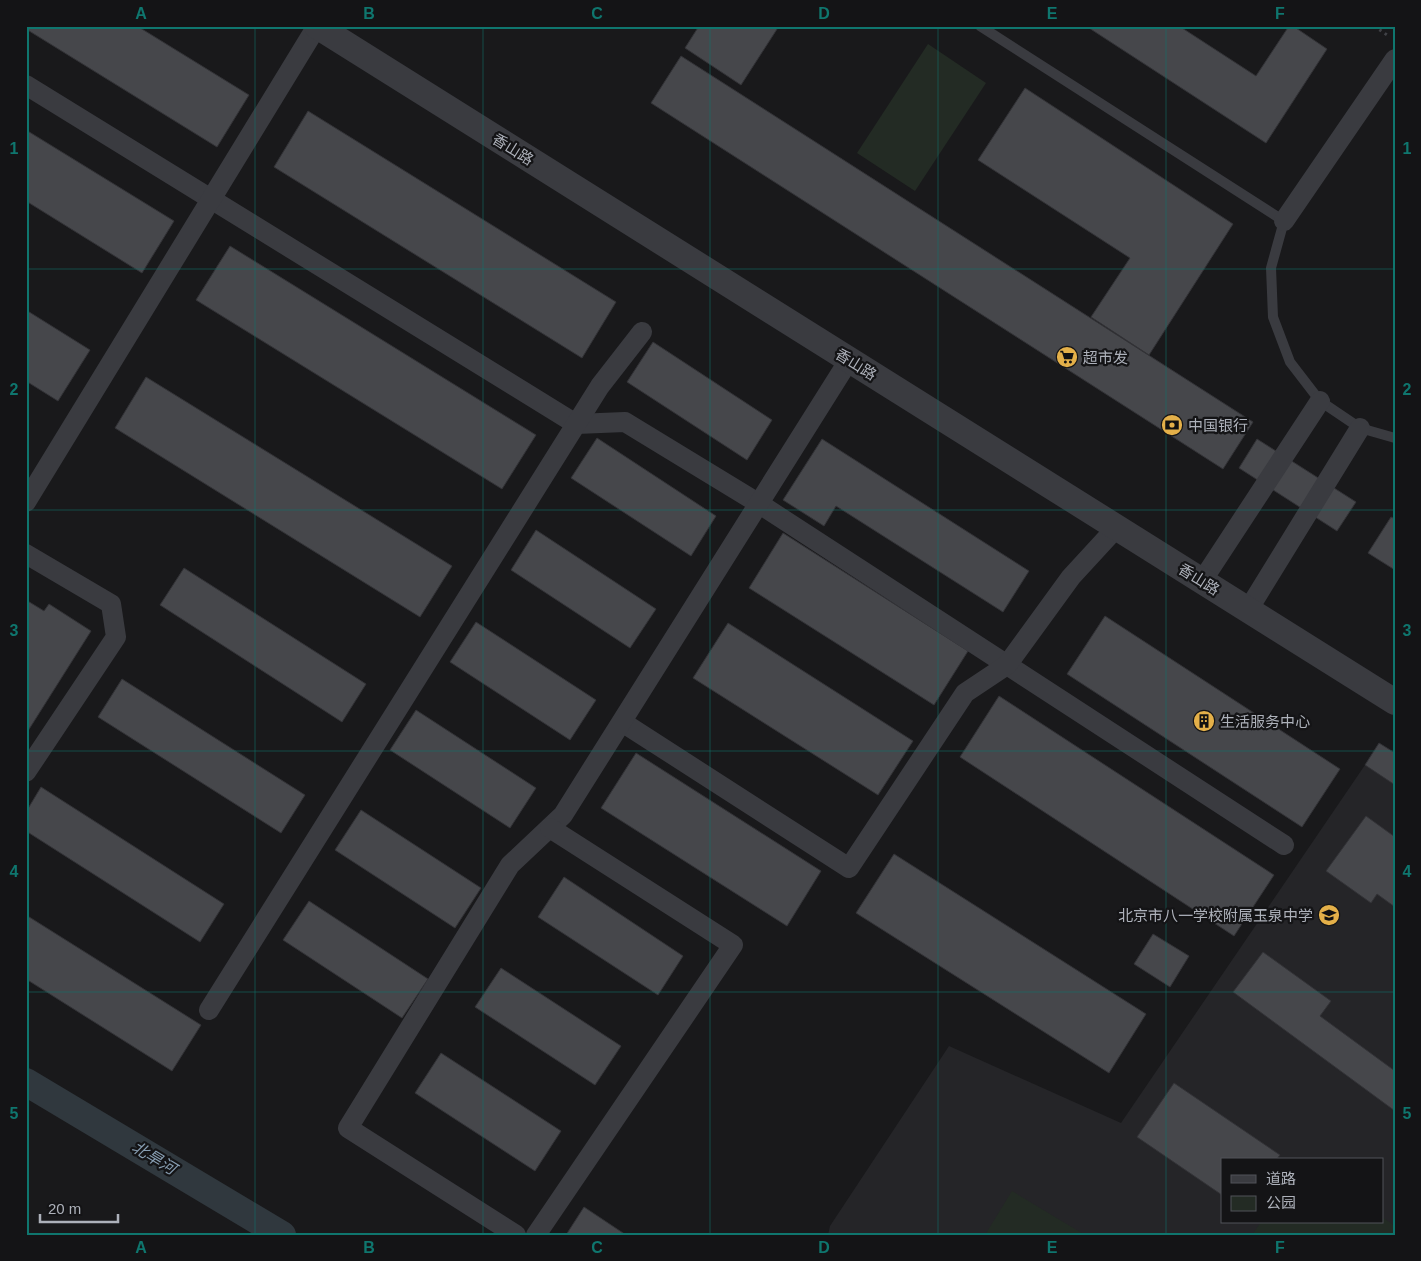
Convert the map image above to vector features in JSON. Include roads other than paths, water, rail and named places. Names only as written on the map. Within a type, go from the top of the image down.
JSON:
[{"type":"street","points":[[26,502],[317,26]]},
{"type":"street","name":"香山路","points":[[317,26],[1395,702]]},
{"type":"street","points":[[1284,222],[1395,60]]},
{"type":"street","points":[[26,85],[576,424],[625,422],[758,503],[1284,845]]},
{"type":"street","points":[[209,1010],[600,386],[642,332]]},
{"type":"street","points":[[516,1235],[348,1128],[510,865],[563,815],[849,360]]},
{"type":"street","points":[[1202,581],[1320,401]]},
{"type":"street","points":[[1248,610],[1360,428]]},
{"type":"street","points":[[622,722],[850,868],[965,693],[1007,665],[1071,576],[1117,527]]},
{"type":"street","points":[[26,554],[111,604],[116,637],[26,772]]},
{"type":"street","points":[[536,1235],[733,945],[550,828]]},
{"type":"lane","points":[[980,26],[1284,222],[1271,268],[1273,317],[1290,362],[1320,401],[1360,428],[1395,438]]},
{"type":"waterway","name":"北旱河","points":[[26,1082],[282,1235]]},
{"type":"place","name":"超市发","points":[[1067,357]]},
{"type":"place","name":"中国银行","points":[[1172,425]]},
{"type":"place","name":"生活服务中心","points":[[1204,721]]},
{"type":"place","name":"北京市八一学校附属玉泉中学","points":[[1329,915]]}]
